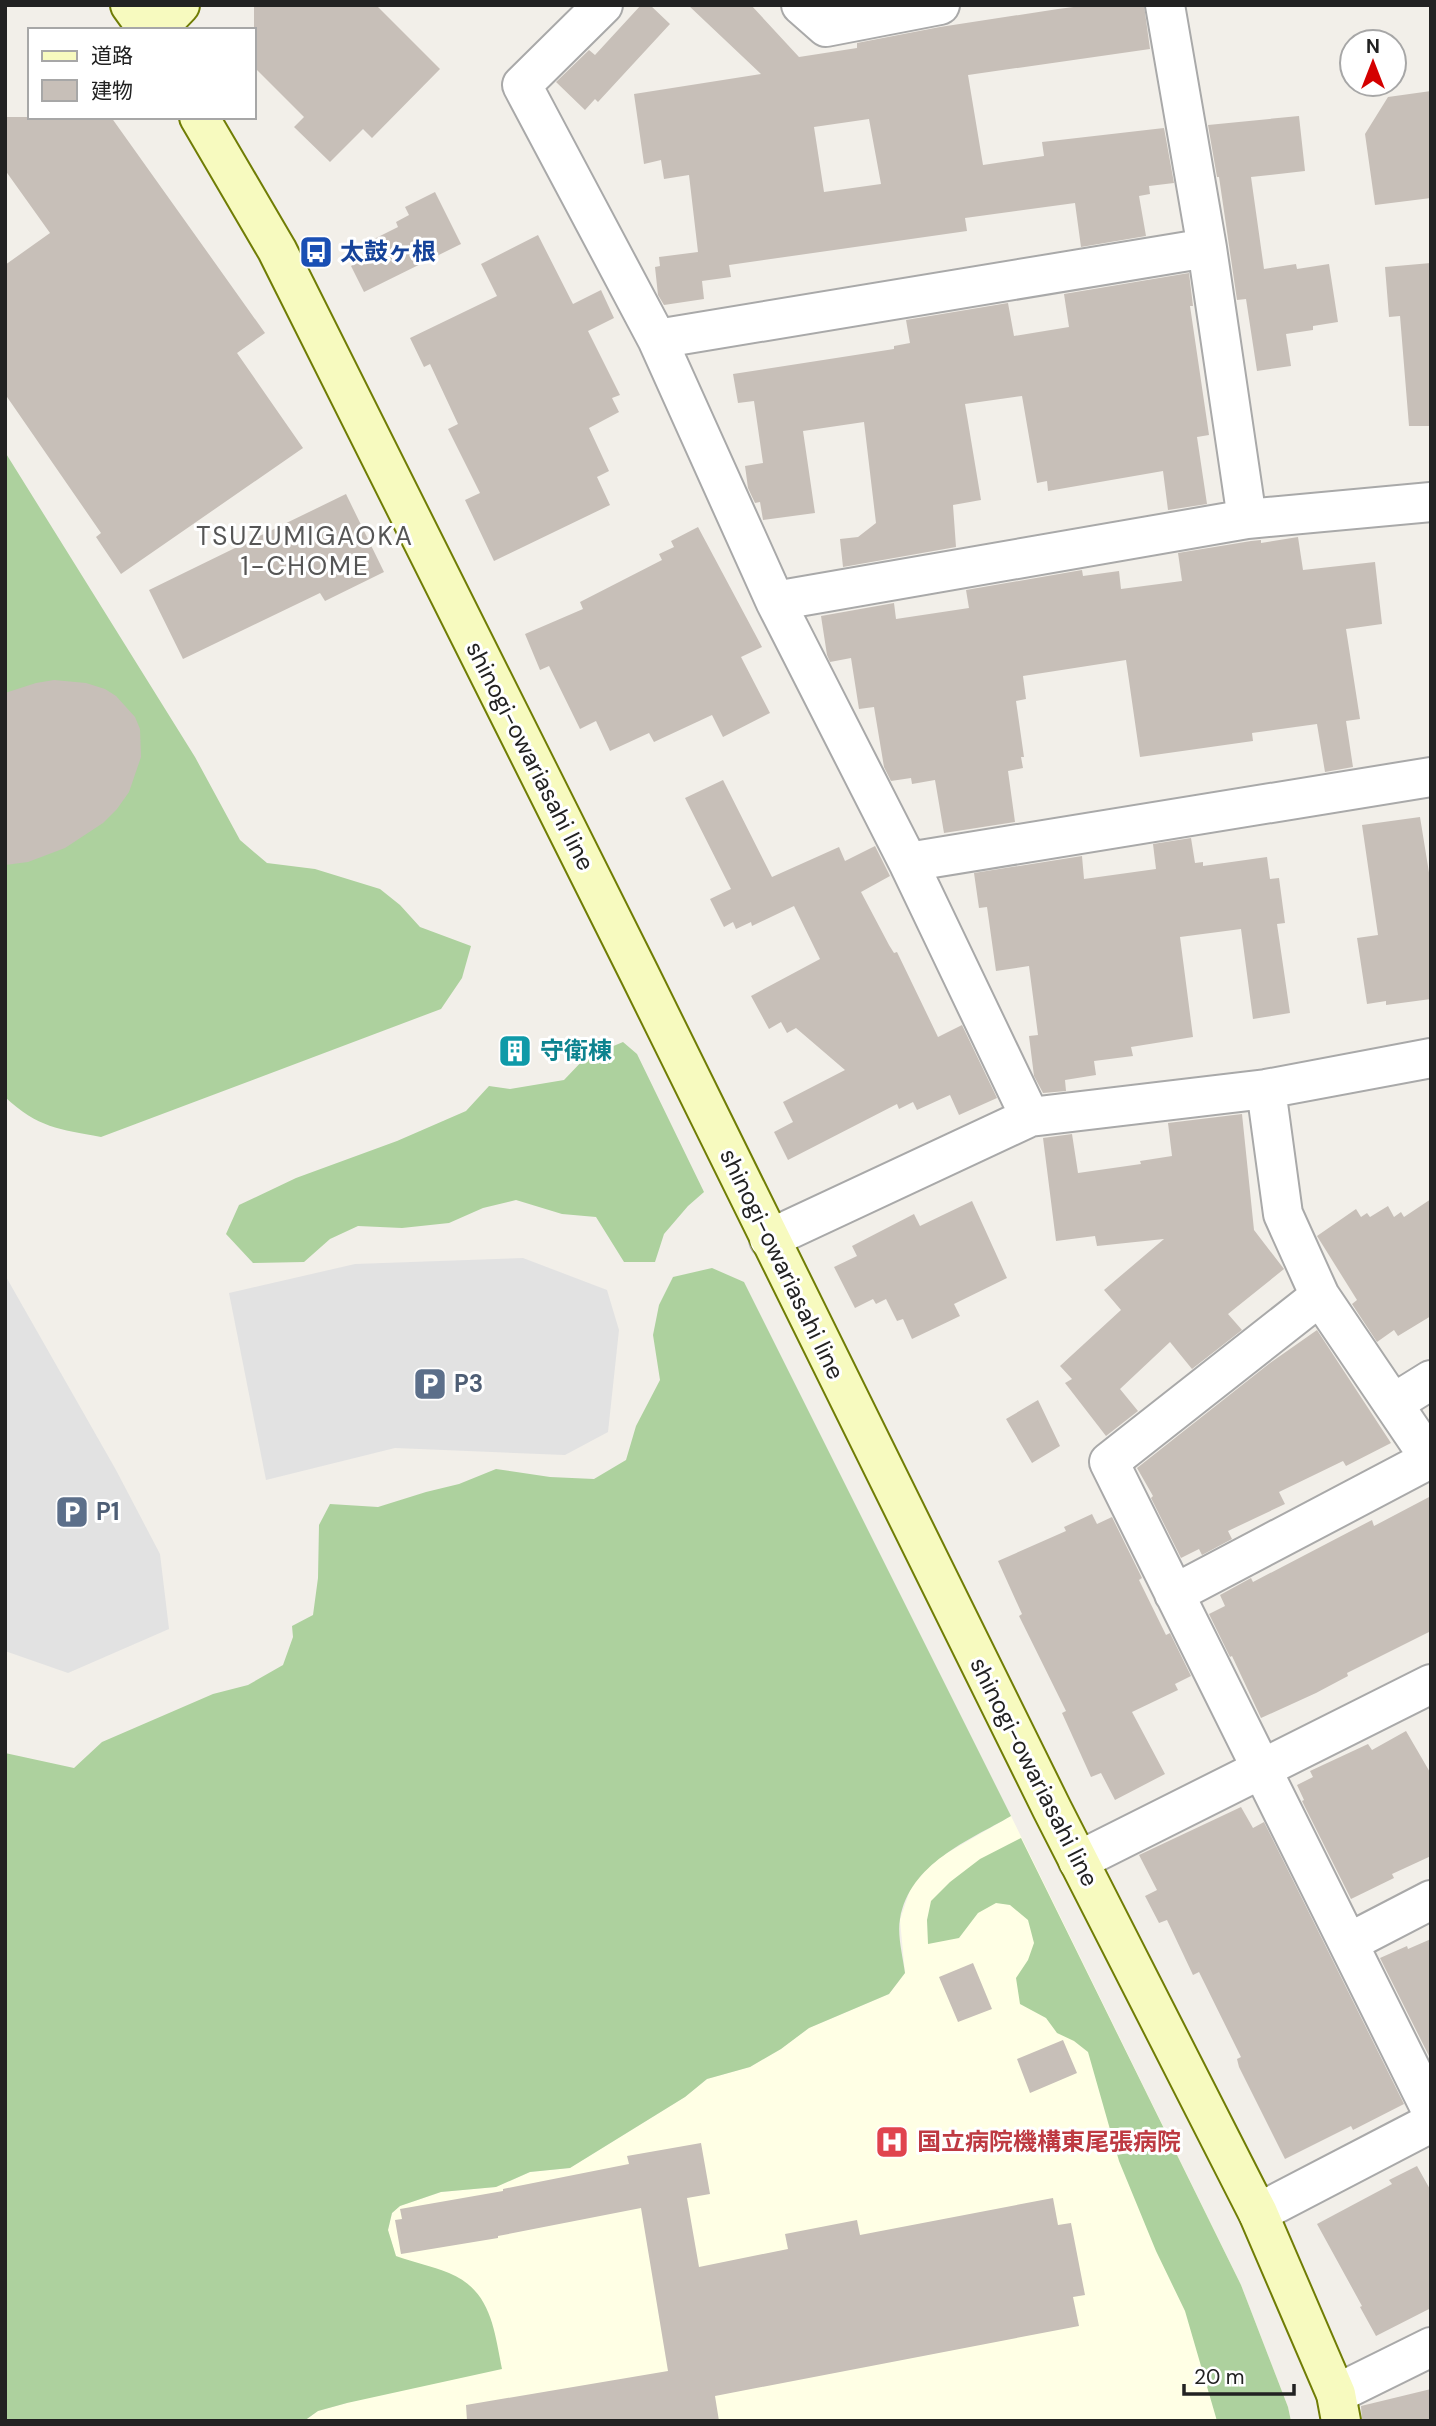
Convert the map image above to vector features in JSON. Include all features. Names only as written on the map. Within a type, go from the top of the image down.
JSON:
[{"type":"main road","points":[[130,5],[147,28]]},
{"type":"main road","points":[[158,28],[180,5]]},
{"type":"main road","name":"shinogi-owariasahi line","points":[[201,119],[277,250],[639,973],[1078,1861],[1258,2213],[1339,2408]]},
{"type":"street","points":[[603,5],[522,85],[657,339],[775,601],[908,862],[1030,1116]]},
{"type":"street","points":[[801,5],[826,27],[940,5]]},
{"type":"street","points":[[1166,5],[1207,248],[1247,519]]},
{"type":"street","points":[[657,339],[1207,248]]},
{"type":"street","points":[[775,601],[1247,519],[1431,502]]},
{"type":"street","points":[[908,862],[1431,777]]},
{"type":"street","points":[[769,1239],[1030,1116],[1266,1089],[1431,1058]]},
{"type":"street","points":[[1174,1594],[1431,1459],[1320,1296],[1283,1214],[1266,1089]]},
{"type":"street","points":[[1320,1296],[1109,1462],[1431,2110]]},
{"type":"street","points":[[1394,1403],[1431,1380]]},
{"type":"street","points":[[1078,1861],[1431,1684]]},
{"type":"street","points":[[1348,1943],[1431,1900]]},
{"type":"street","points":[[1258,2213],[1431,2123]]},
{"type":"street","points":[[1339,2408],[1431,2347]]},
{"type":"shaded area","name":"P3","points":[[523,1258],[607,1290],[619,1330],[608,1432],[565,1455],[395,1448],[266,1480],[229,1293],[355,1264]]},
{"type":"shaded area","name":"P1","points":[[5,1275],[116,1470],[160,1554],[169,1629],[68,1673],[5,1651]]},
{"type":"shaded area","name":"国立病院機構東尾張病院","points":[[1011,1816],[1241,2285],[1291,2421],[304,2421],[318,2411],[347,2403],[414,2263],[396,2257],[388,2230],[392,2213],[400,2206],[441,2192],[496,2187],[530,2172],[570,2168],[685,2097],[707,2079],[750,2067],[809,2028],[889,1994],[905,1973],[900,1920],[911,1887],[935,1860]]},
{"type":"green space","points":[[5,452],[195,757],[240,840],[267,863],[315,869],[380,889],[400,905],[420,927],[471,946],[462,978],[441,1009],[101,1137],[50,1126],[28,1115],[5,1097]]},
{"type":"green space","points":[[623,1042],[637,1054],[704,1192],[664,1234],[655,1262],[624,1262],[596,1217],[562,1214],[516,1200],[483,1208],[449,1223],[402,1228],[358,1226],[330,1239],[304,1262],[253,1263],[226,1234],[239,1205],[296,1178],[397,1141],[466,1111],[489,1086],[510,1089],[564,1080],[585,1058]]},
{"type":"green space","points":[[712,1268],[744,1282],[1011,1816],[943,1856],[928,1868],[916,1883],[906,1900],[899,1925],[905,1973],[889,1994],[809,2028],[750,2067],[707,2079],[685,2097],[570,2168],[530,2172],[496,2187],[441,2192],[400,2206],[392,2213],[388,2230],[396,2256],[436,2268],[463,2280],[482,2300],[493,2326],[502,2369],[347,2403],[318,2411],[304,2421],[5,2421],[5,1753],[74,1768],[102,1742],[213,1694],[248,1685],[283,1665],[293,1637],[292,1626],[313,1615],[318,1578],[319,1525],[330,1504],[378,1507],[459,1484],[496,1469],[550,1477],[594,1479],[626,1460],[636,1426],[660,1380],[653,1335],[659,1305],[673,1277]]},
{"type":"green space","points":[[1021,1838],[1241,2285],[1291,2421],[1217,2421],[1185,2311],[1156,2251],[1119,2161],[1088,2052],[1057,2033],[1046,2018],[1020,2004],[1016,1978],[1028,1960],[1034,1943],[1028,1920],[1010,1905],[996,1903],[978,1913],[959,1938],[928,1944],[927,1920],[931,1901],[980,1859]]},
{"type":"building","points":[[254,5],[376,5],[440,69],[372,138],[363,129],[330,162],[294,127],[304,117],[256,69]]},
{"type":"building","points":[[641,5],[650,5],[670,24],[598,102],[595,99],[585,110],[556,82],[589,50],[595,55]]},
{"type":"building","points":[[688,5],[751,5],[799,57],[857,48],[857,43],[940,27],[1058,9],[1089,5],[1144,5],[1150,49],[968,75],[983,165],[1044,156],[1042,142],[1164,128],[1174,183],[1149,186],[1150,194],[1139,196],[1146,236],[1081,247],[1075,203],[965,218],[967,231],[729,265],[731,277],[702,281],[704,299],[664,305],[658,295],[655,267],[660,266],[659,257],[698,252],[689,175],[664,179],[661,160],[644,164],[634,94],[761,74]],"holes":[[[869,119],[881,184],[824,192],[814,127]]]},
{"type":"building","points":[[1431,91],[1431,198],[1375,205],[1365,134],[1387,98],[1408,98],[1408,94]]},
{"type":"building","points":[[1299,116],[1305,171],[1251,177],[1264,269],[1296,264],[1297,269],[1329,264],[1338,322],[1313,326],[1313,330],[1286,334],[1291,366],[1257,371],[1246,299],[1237,300],[1219,177],[1208,125]]},
{"type":"building","points":[[5,117],[112,119],[265,333],[237,353],[303,448],[121,574],[96,537],[101,533],[5,394],[5,265],[50,233],[5,170]]},
{"type":"building","points":[[435,192],[461,244],[364,292],[351,266],[364,259],[362,255],[378,247],[374,239],[398,227],[396,222],[409,215],[405,207]]},
{"type":"building","points":[[538,235],[573,304],[601,290],[614,318],[588,331],[620,395],[612,398],[619,412],[589,428],[609,471],[597,477],[610,505],[494,561],[465,500],[480,493],[448,429],[458,424],[430,364],[424,367],[410,338],[497,296],[481,264]]},
{"type":"building","points":[[1431,263],[1431,426],[1409,426],[1400,316],[1389,317],[1385,267]]},
{"type":"building","points":[[1189,273],[1193,306],[1190,306],[1209,435],[1197,437],[1207,504],[1168,510],[1163,471],[1048,491],[1047,481],[1037,483],[1022,396],[965,404],[981,500],[953,505],[956,547],[843,567],[840,539],[858,537],[876,523],[864,422],[803,431],[815,513],[763,520],[760,502],[755,503],[748,488],[745,466],[763,463],[754,401],[738,403],[733,374],[894,349],[894,346],[910,343],[906,320],[1008,303],[1014,336],[1069,327],[1064,294]]},
{"type":"building","points":[[346,494],[384,572],[325,601],[320,593],[183,659],[149,590]]},
{"type":"building","points":[[698,527],[762,647],[741,657],[770,713],[723,737],[712,715],[654,742],[649,733],[610,751],[596,721],[580,729],[549,666],[540,670],[525,634],[583,609],[580,602],[662,560],[659,554],[674,547],[671,541]]},
{"type":"building","points":[[1298,537],[1303,570],[1375,562],[1382,624],[1346,629],[1360,719],[1346,721],[1353,767],[1325,772],[1317,724],[1252,733],[1253,741],[1140,757],[1126,660],[1023,676],[1026,699],[1016,701],[1024,757],[1021,757],[1023,768],[1008,771],[1015,822],[944,833],[935,780],[912,784],[911,778],[891,781],[884,767],[874,707],[859,709],[851,658],[830,662],[827,655],[821,616],[894,603],[896,619],[969,608],[966,590],[1082,570],[1083,576],[1119,571],[1121,589],[1182,581],[1178,553],[1251,541],[1261,540],[1261,543]]},
{"type":"building","points":[[54,680],[86,683],[116,696],[135,717],[140,729],[141,757],[129,792],[103,823],[65,848],[28,862],[5,865],[5,693]]},
{"type":"building","points":[[723,780],[772,877],[839,847],[845,861],[875,846],[890,876],[861,892],[889,945],[894,953],[897,952],[938,1037],[962,1025],[997,1098],[959,1115],[950,1095],[917,1110],[913,1102],[899,1109],[897,1104],[788,1160],[774,1132],[793,1122],[783,1102],[845,1070],[796,1028],[787,1033],[781,1022],[769,1029],[751,996],[820,959],[794,906],[752,926],[751,922],[736,929],[733,922],[724,927],[710,899],[731,889],[685,798]]},
{"type":"building","points":[[1420,817],[1431,885],[1431,999],[1386,1005],[1386,1001],[1367,1004],[1357,938],[1378,935],[1362,825]]},
{"type":"building","points":[[1191,838],[1195,863],[1203,862],[1203,866],[1267,857],[1270,879],[1279,878],[1285,923],[1277,924],[1290,1013],[1253,1019],[1241,929],[1180,937],[1193,1037],[1131,1047],[1133,1056],[1094,1061],[1096,1075],[1065,1080],[1066,1091],[1043,1093],[1034,1076],[1029,1036],[1038,1035],[1029,966],[996,971],[987,907],[979,908],[974,873],[1082,856],[1084,879],[1156,869],[1153,844]]},
{"type":"building","points":[[1242,1114],[1254,1230],[1284,1269],[1228,1314],[1242,1330],[1192,1369],[1170,1342],[1120,1389],[1138,1411],[1106,1436],[1065,1383],[1072,1379],[1060,1366],[1121,1310],[1104,1290],[1164,1239],[1097,1246],[1095,1236],[1056,1241],[1043,1138],[1072,1134],[1078,1173],[1141,1164],[1140,1161],[1172,1156],[1168,1123]]},
{"type":"building","points":[[1431,1199],[1431,1316],[1398,1336],[1394,1330],[1377,1342],[1352,1304],[1357,1300],[1317,1236],[1356,1209],[1361,1217],[1367,1213],[1370,1217],[1388,1206],[1394,1217],[1401,1212],[1404,1217]]},
{"type":"building","points":[[972,1201],[1007,1278],[954,1304],[960,1316],[912,1339],[903,1319],[897,1321],[886,1299],[876,1304],[873,1299],[855,1308],[834,1267],[857,1256],[852,1246],[914,1214],[920,1226]]},
{"type":"building","points":[[1317,1330],[1391,1443],[1346,1466],[1343,1461],[1279,1492],[1285,1504],[1228,1531],[1232,1539],[1202,1555],[1199,1549],[1181,1558],[1137,1468],[1270,1363]]},
{"type":"building","points":[[1038,1400],[1060,1446],[1032,1463],[1006,1419]]},
{"type":"building","points":[[1431,1496],[1431,1631],[1347,1673],[1348,1676],[1316,1693],[1261,1718],[1209,1614],[1225,1606],[1220,1595],[1251,1578],[1253,1582],[1372,1520],[1374,1526]]},
{"type":"building","points":[[1092,1514],[1097,1524],[1112,1517],[1166,1635],[1170,1633],[1191,1676],[1175,1684],[1178,1690],[1132,1712],[1165,1774],[1115,1800],[1101,1773],[1091,1777],[1062,1713],[1066,1711],[1019,1616],[1022,1614],[998,1561],[1066,1531],[1064,1527]]},
{"type":"building","points":[[1406,1731],[1431,1774],[1431,1856],[1392,1874],[1394,1878],[1351,1899],[1302,1801],[1304,1800],[1297,1785],[1313,1777],[1310,1771],[1368,1744],[1372,1750]]},
{"type":"building","points":[[1241,1807],[1253,1828],[1264,1822],[1404,2104],[1353,2130],[1351,2126],[1285,2159],[1239,2067],[1237,2059],[1241,2057],[1199,1972],[1193,1975],[1167,1920],[1159,1923],[1145,1896],[1157,1890],[1139,1855]]},
{"type":"building","points":[[1431,1939],[1431,2060],[1380,1958]]},
{"type":"building","points":[[973,1963],[992,2009],[958,2022],[939,1977]]},
{"type":"building","points":[[1063,2040],[1077,2073],[1030,2093],[1017,2059]]},
{"type":"building","points":[[701,2143],[710,2194],[687,2198],[699,2267],[788,2249],[785,2234],[857,2220],[860,2235],[1053,2198],[1058,2225],[1071,2223],[1085,2295],[1073,2297],[1079,2326],[715,2396],[719,2421],[467,2421],[466,2405],[668,2371],[641,2208],[498,2238],[401,2254],[395,2220],[402,2219],[400,2209],[503,2191],[629,2164],[627,2156]]},
{"type":"building","points":[[1417,2166],[1431,2191],[1431,2308],[1376,2336],[1317,2224],[1392,2184],[1389,2180]]},
{"type":"building","points":[[1431,2389],[1431,2421],[1362,2421],[1361,2406]]},
{"type":"place","name":"太鼓ヶ根","points":[[316,252]]},
{"type":"place","name":"守衛棟","points":[[515,1051]]},
{"type":"place","name":"P3","points":[[430,1384]]},
{"type":"place","name":"P1","points":[[72,1512]]},
{"type":"place","name":"国立病院機構東尾張病院","points":[[892,2142]]},
{"type":"district","name":"TSUZUMIGAOKA 1-CHOME","points":[[305,551]]}]
